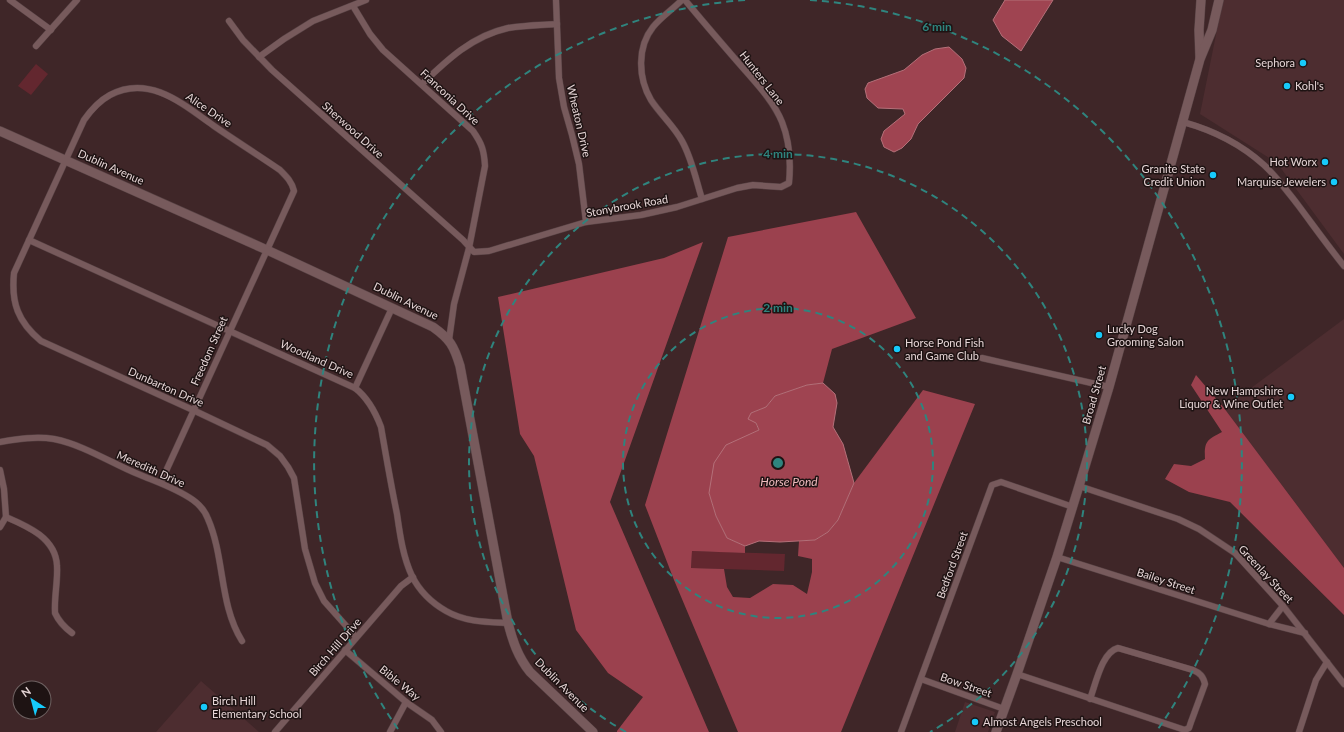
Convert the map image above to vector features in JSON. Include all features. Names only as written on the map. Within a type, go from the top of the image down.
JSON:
[{"type":"street","points":[[10,0],[50,30]]},
{"type":"street","points":[[36,46],[77,0]]},
{"type":"street","points":[[259,57],[313,21],[366,0]]},
{"type":"street","name":"Wheaton Drive","points":[[556,0],[560,78],[564,107],[579,164],[586,222]]},
{"type":"street","points":[[684,0],[654,26],[649,33],[643,47],[641,70],[644,84],[650,98],[678,134],[689,155],[702,200]]},
{"type":"street","name":"Hunters Lane","points":[[684,0],[775,108],[782,121],[786,135],[790,157],[789,183]]},
{"type":"street","name":"Broad Street","points":[[1200,59],[1199,30],[1201,0]]},
{"type":"street","name":"Broad Street","points":[[996,732],[1073,507],[1109,387],[1200,59],[1212,30],[1219,0]]},
{"type":"street","name":"Franconia Drive","points":[[353,6],[370,34],[383,50],[474,131],[481,142],[485,166],[469,248],[454,304],[449,340]]},
{"type":"street","name":"Sherwood Drive","points":[[229,21],[243,40],[259,57],[463,240],[469,248]]},
{"type":"street","points":[[422,84],[464,47],[490,34],[518,27],[557,24]]},
{"type":"street","name":"Alice Drive","points":[[66,160],[84,120],[90,111],[103,100],[119,91],[130,88],[148,88],[165,94],[181,103],[280,170],[290,180],[293,185],[293,196],[267,250]]},
{"type":"street","points":[[1183,122],[1205,129],[1238,146],[1265,166],[1286,190],[1344,266]]},
{"type":"street","name":"Dublin Avenue","points":[[0,131],[267,250],[433,327],[449,340],[457,355],[460,366],[508,623],[514,645],[524,664],[538,680],[593,732]]},
{"type":"street","name":"Dunbarton Drive","points":[[66,160],[14,273],[13,288],[15,305],[22,320],[30,332],[41,341],[267,445],[280,456],[294,478],[305,549],[315,583],[324,601],[356,637]]},
{"type":"street","name":"Stonybrook Road","points":[[469,248],[474,252],[489,251],[586,222],[641,215],[702,200],[737,188],[753,185],[781,187],[789,183]]},
{"type":"street","name":"Woodland Drive","points":[[29,240],[355,388],[363,394],[376,414],[381,427],[401,539],[413,577],[425,594],[446,611],[464,619],[508,623]]},
{"type":"street","name":"Freedom Street","points":[[161,482],[267,250]]},
{"type":"street","points":[[355,388],[392,308]]},
{"type":"street","points":[[982,358],[1109,387]]},
{"type":"street","name":"Meredith Drive","points":[[0,442],[37,438],[62,441],[77,446],[139,475],[161,482],[192,499],[206,514],[215,539],[232,621],[242,641]]},
{"type":"street","points":[[0,470],[4,489],[6,517],[0,528]]},
{"type":"street","name":"Bedford Street","points":[[902,732],[992,485],[1001,482],[1073,507]]},
{"type":"street","name":"Greenlay Street","points":[[1079,486],[1157,511],[1199,529],[1235,553],[1283,606],[1344,684]]},
{"type":"street","points":[[6,517],[39,534],[49,543],[57,564],[55,613],[62,625],[72,633]]},
{"type":"street","name":"Bailey Street","points":[[1057,557],[1269,624],[1305,633]]},
{"type":"street","name":"Birch Hill Drive","points":[[275,732],[401,586],[413,577]]},
{"type":"street","points":[[1269,624],[1283,606]]},
{"type":"street","points":[[1017,674],[1090,699],[1185,730],[1189,728],[1205,684],[1204,678],[1193,670],[1118,648],[1113,649],[1106,657],[1090,699]]},
{"type":"street","name":"Bible Way","points":[[345,650],[406,702],[432,720],[441,732]]},
{"type":"street","points":[[1299,732],[1316,680],[1327,662]]},
{"type":"street","name":"Bow Street","points":[[921,679],[1004,709]]},
{"type":"street","points":[[390,732],[406,702]]},
{"type":"shaded area","points":[[1223,0],[1344,0],[1344,254],[1277,163],[1200,114]]},
{"type":"shaded area","points":[[36,64],[48,74],[31,95],[18,86]]},
{"type":"shaded area","points":[[856,212],[916,318],[832,349],[823,383],[807,385],[775,396],[766,407],[751,413],[759,430],[745,437],[709,493],[716,516],[727,538],[745,546],[745,553],[692,551],[691,568],[724,569],[727,587],[733,597],[750,598],[773,584],[793,585],[807,594],[812,572],[812,559],[798,556],[799,541],[815,540],[828,532],[838,520],[854,483],[923,390],[975,404],[841,732],[738,732],[674,580],[645,505],[728,237]]},
{"type":"shaded area","points":[[703,242],[610,502],[709,732],[617,732],[643,697],[608,673],[576,630],[534,456],[520,434],[498,297],[664,258]]},
{"type":"shaded area","points":[[1344,319],[1344,568],[1224,408]]},
{"type":"shaded area","points":[[1196,375],[1224,408],[1344,568],[1344,615],[1230,502],[1189,492],[1165,479],[1174,464],[1191,466],[1205,459],[1206,445],[1210,439],[1222,432],[1191,385]]},
{"type":"shaded area","points":[[692,551],[785,554],[784,571],[691,568]]},
{"type":"shaded area","name":"Birch Hill Elementary School","points":[[201,681],[259,732],[156,732]]},
{"type":"shaded area","name":"Almost Angels Preschool","points":[[965,702],[995,712],[988,732],[955,732]]},
{"type":"water","points":[[1005,0],[1053,0],[1021,51],[1002,36],[993,20]]},
{"type":"water","points":[[949,47],[962,59],[966,68],[964,78],[918,124],[911,139],[902,148],[894,152],[884,147],[881,139],[884,131],[905,114],[903,109],[878,108],[867,98],[865,89],[868,83],[904,70],[922,55],[935,49]]},
{"type":"water","name":"Horse Pond","points":[[823,383],[835,394],[837,403],[833,427],[843,444],[854,483],[838,520],[828,532],[815,540],[780,542],[759,541],[745,546],[727,538],[716,516],[709,493],[714,463],[726,445],[759,430],[756,423],[748,419],[751,413],[766,407],[775,396],[807,385]]},
{"type":"place","name":"Sephora","points":[[1303,63]]},
{"type":"place","name":"Kohl's","points":[[1287,86]]},
{"type":"place","name":"Hot Worx","points":[[1325,162]]},
{"type":"place","name":"Granite State Credit Union","points":[[1213,175]]},
{"type":"place","name":"Marquise Jewelers","points":[[1334,182]]},
{"type":"place","name":"Lucky Dog Grooming Salon","points":[[1099,335]]},
{"type":"place","name":"Horse Pond Fish and Game Club","points":[[897,349]]},
{"type":"place","name":"New Hampshire Liquor & Wine Outlet","points":[[1291,397]]},
{"type":"place","name":"Birch Hill Elementary School","points":[[204,707]]},
{"type":"place","name":"Almost Angels Preschool","points":[[975,722]]}]
